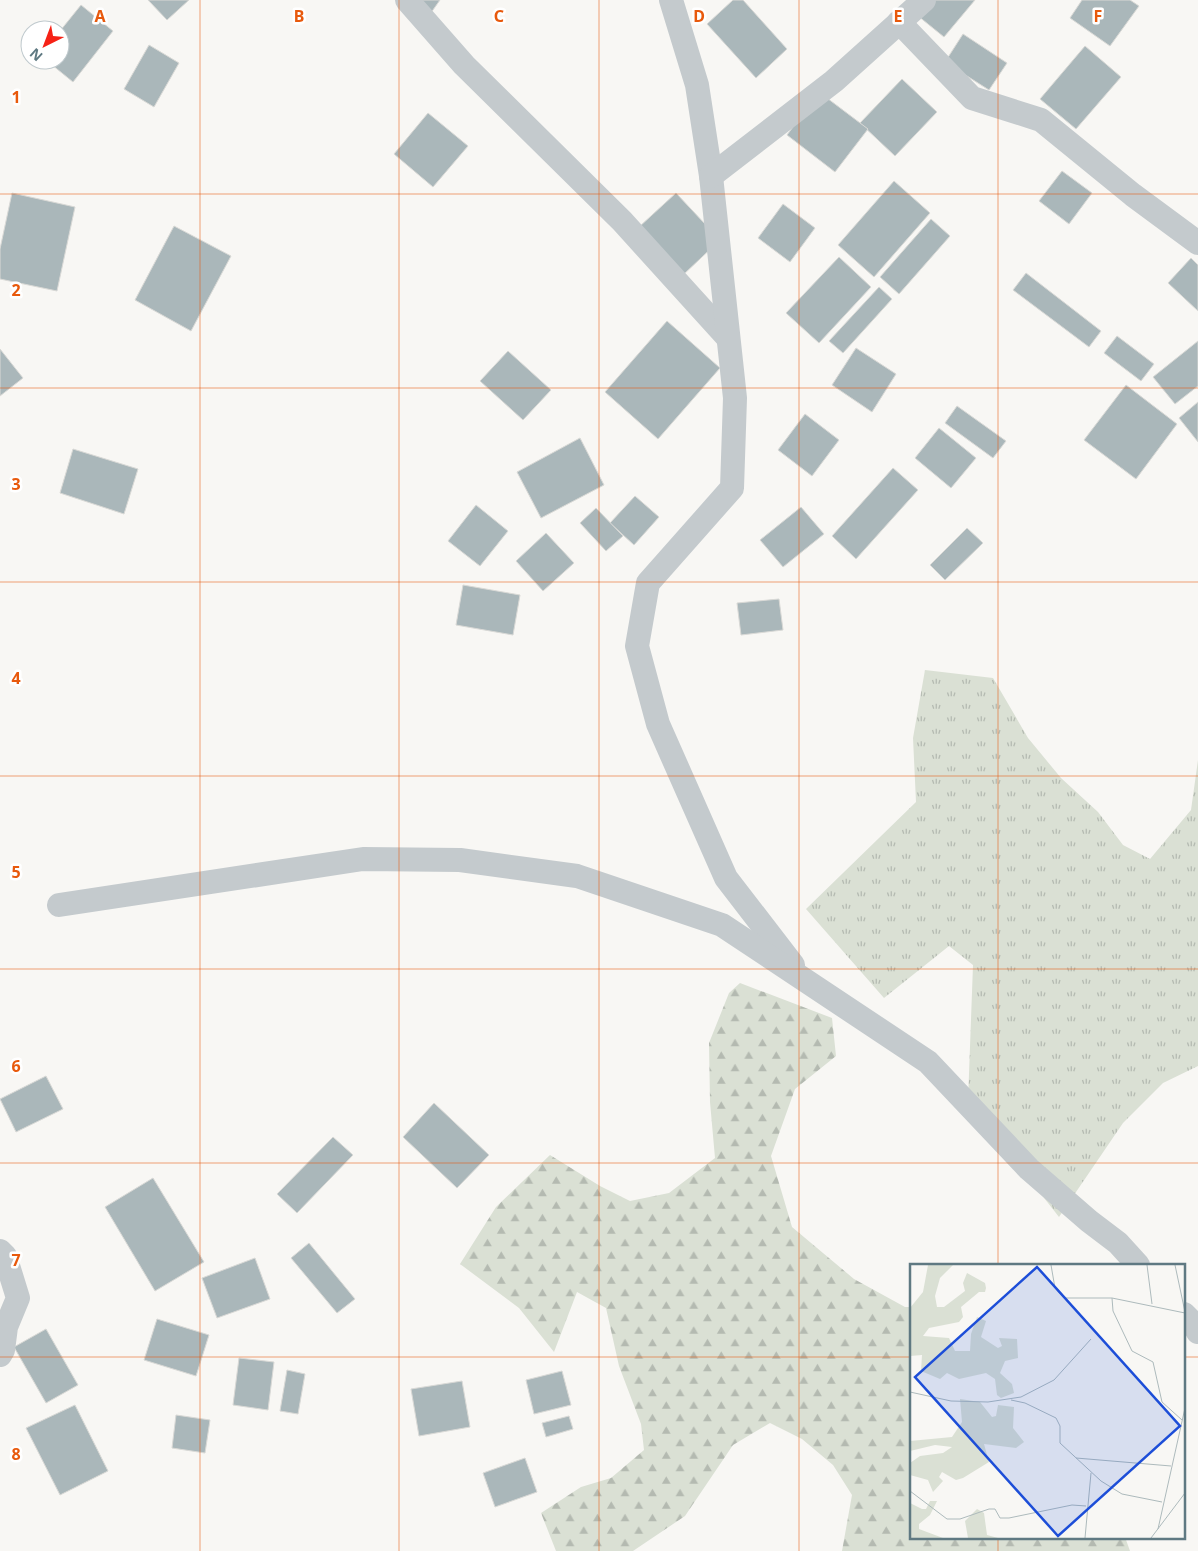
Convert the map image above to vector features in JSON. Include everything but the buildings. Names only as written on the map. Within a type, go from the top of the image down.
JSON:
[{"type":"street","points":[[407,0],[464,65],[622,221],[728,338]]},
{"type":"street","points":[[671,0],[698,85],[711,176],[735,398],[732,488],[648,582],[637,646],[658,724],[726,878],[806,982]]},
{"type":"street","points":[[711,176],[834,81],[924,0]]},
{"type":"street","points":[[899,22],[972,98],[1040,120],[1132,195],[1198,243]]},
{"type":"street","points":[[59,904],[363,859],[460,860],[577,876],[722,926],[928,1062],[1029,1168],[1089,1221],[1118,1243],[1137,1264]]},
{"type":"street","points":[[0,1251],[5,1256],[18,1298],[6,1327],[3,1350],[0,1355]]},
{"type":"street","points":[[1186,1316],[1198,1332]]},
{"type":"green space","points":[[925,670],[993,678],[1028,738],[1061,778],[1098,812],[1123,845],[1150,859],[1191,810],[1198,760],[1198,1066],[1163,1083],[1123,1123],[1059,1217],[968,1101],[973,965],[949,946],[884,998],[806,909],[916,802],[913,738]]},
{"type":"green space","points":[[740,983],[832,1018],[836,1056],[795,1089],[771,1156],[792,1227],[854,1279],[905,1307],[910,1307],[910,1538],[1125,1538],[1130,1551],[842,1551],[852,1495],[833,1465],[802,1439],[770,1423],[733,1445],[685,1516],[633,1551],[556,1551],[541,1513],[581,1487],[611,1478],[644,1450],[641,1424],[619,1366],[606,1308],[577,1292],[554,1352],[519,1308],[460,1264],[496,1207],[550,1155],[600,1186],[630,1201],[669,1193],[715,1158],[710,1102],[709,1043],[729,993]]}]
